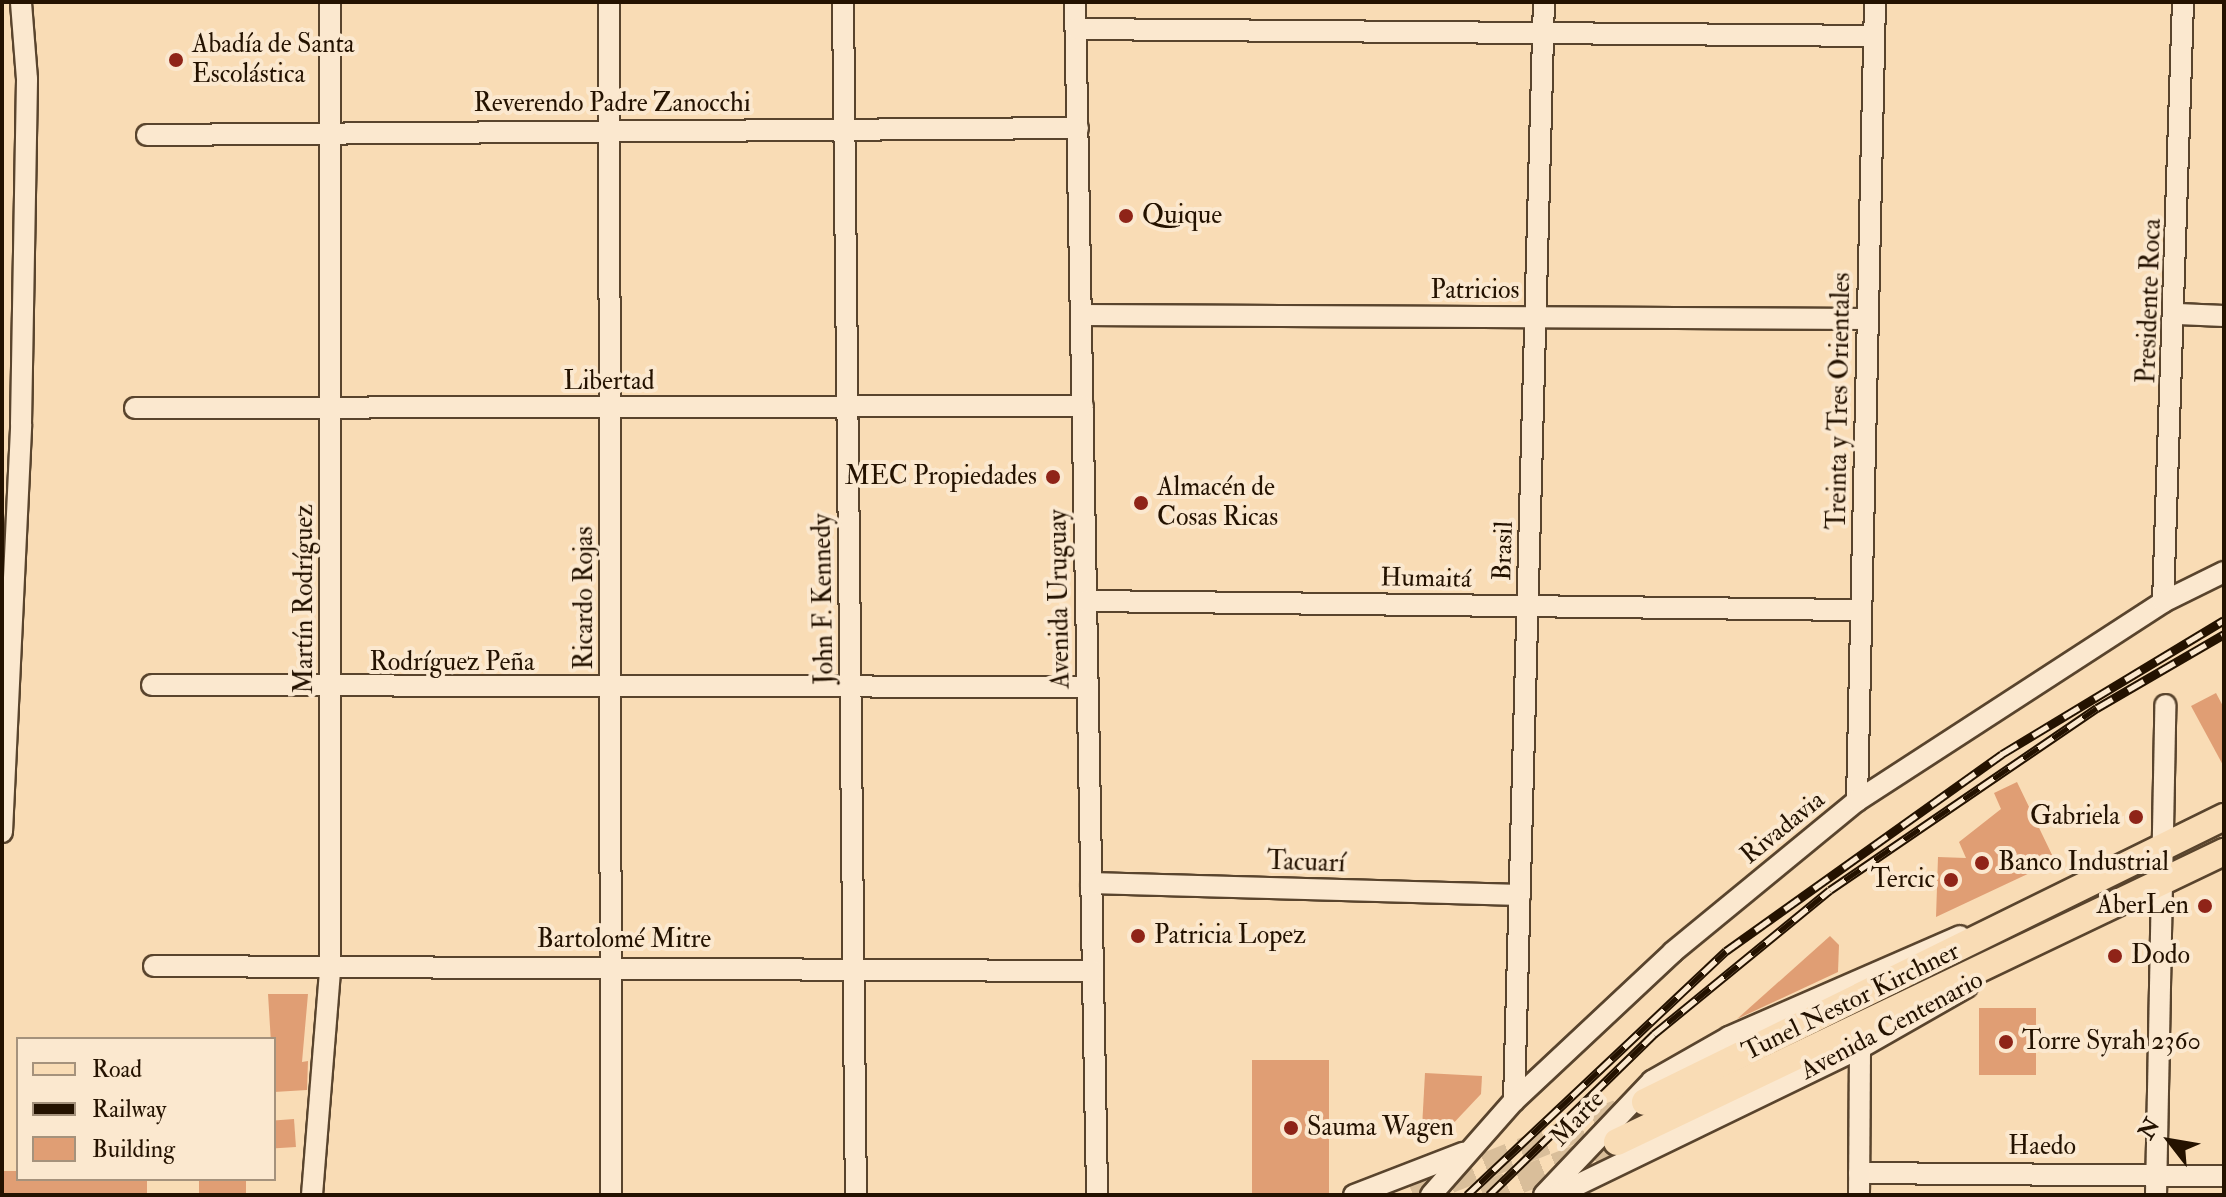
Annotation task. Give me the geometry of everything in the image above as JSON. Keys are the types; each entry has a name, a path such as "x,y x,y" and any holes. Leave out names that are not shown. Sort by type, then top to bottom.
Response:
{"main road":[{"path":"2164,848 2224,817"},
{"name":"Tunel Nestor Kirchner","path":"1648,1091 2058,901 2164,848"},
{"name":"Avenida Centenario","path":"2059,934 2224,852"},
{"name":"Tunel Nestor Kirchner","path":"1611,1146 2059,934"}],"street":[{"path":"2,832 21,408 27,79 21,2"},
{"name":"Martín Rodríguez","path":"312,1195 330,971 330,2"},
{"name":"Ricardo Rojas","path":"609,2 611,1195"},
{"name":"John F. Kennedy","path":"843,2 856,1195"},
{"name":"Avenida Uruguay","path":"1075,2 1097,1195"},
{"name":"Brasil","path":"1514,1101 1544,2"},
{"name":"Treinta y Tres Orientales","path":"1857,801 1875,2"},
{"name":"Presidente Roca","path":"2163,602 2178,314 2183,2"},
{"path":"1076,29 1874,36"},
{"name":"Reverendo Padre Zanocchi","path":"147,135 329,131 1078,128"},
{"path":"2178,314 2224,316"},
{"name":"Patricios","path":"1081,315 1868,319"},
{"name":"Libertad","path":"135,408 330,410 611,407 848,411 1083,406"},
{"name":"Rivadavia","path":"1431,1195 1514,1101 1673,952 1857,801 2163,602 2224,572"},
{"name":"Humaitá","path":"1086,601 1861,610"},
{"name":"Rodríguez Peña","path":"152,685 331,689 852,685 1088,687"},
{"path":"2156,1195 2165,705"},
{"name":"Tacuarí","path":"1091,883 1520,895"},
{"name":"Avenida Centenario","path":"1557,1195 1611,1146 1860,1048 2059,934"},
{"name":"Bartolomé Mitre","path":"154,966 330,971 612,964 1093,971"},
{"path":"1859,1195 1860,1048"},
{"name":"Marte","path":"1544,1195 1611,1146 1648,1091"},
{"path":"1354,1195 1467,1151"},
{"name":"Haedo","path":"1859,1173 2224,1176"}],"building":[{"path":"2216,693 2224,708 2224,767 2191,706"},
{"path":"2017,782 2055,861 1936,917 1938,857 1966,858 1959,842 2001,809 1994,793"},
{"path":"1830,936 1839,945 1838,972 1737,1019"},
{"path":"268,994 308,994 302,1062 308,1061 307,1090 276,1092 276,1037 271,1037"},
{"name":"Torre Syrah 2360","path":"1979,1008 2036,1008 2036,1075 1979,1075"},
{"name":"Sauma Wagen","path":"1252,1060 1329,1060 1329,1195 1252,1195"},
{"path":"1425,1073 1482,1076 1481,1094 1448,1129 1422,1128"},
{"path":"294,1119 296,1147 276,1148 276,1120"},
{"path":"2,1171 16,1171 16,1181 147,1181 147,1195 2,1195"},
{"path":"199,1181 246,1181 246,1195 199,1195"}],"tunnel":[{"path":"1413,1195 1634,1106"},
{"path":"1483,1195 1617,1142"}],"railway":[{"path":"1467,1195 1726,951 2002,754 2224,620"},
{"path":"1489,1195 1654,1034 1830,890 2097,708 2224,634"}],"place":[{"name":"Abadía de Santa Escolástica","path":"176,60"},
{"name":"Quique","path":"1126,216"},
{"name":"MEC Propiedades","path":"1053,477"},
{"name":"Almacén de Cosas Ricas","path":"1141,503"},
{"name":"Gabriela","path":"2136,817"},
{"name":"Banco Industrial","path":"1982,863"},
{"name":"Tercic","path":"1951,880"},
{"name":"AberLen","path":"2205,906"},
{"name":"Patricia Lopez","path":"1138,936"},
{"name":"Dodo","path":"2115,956"},
{"name":"Torre Syrah 2360","path":"2006,1042"},
{"name":"Sauma Wagen","path":"1291,1128"}]}
